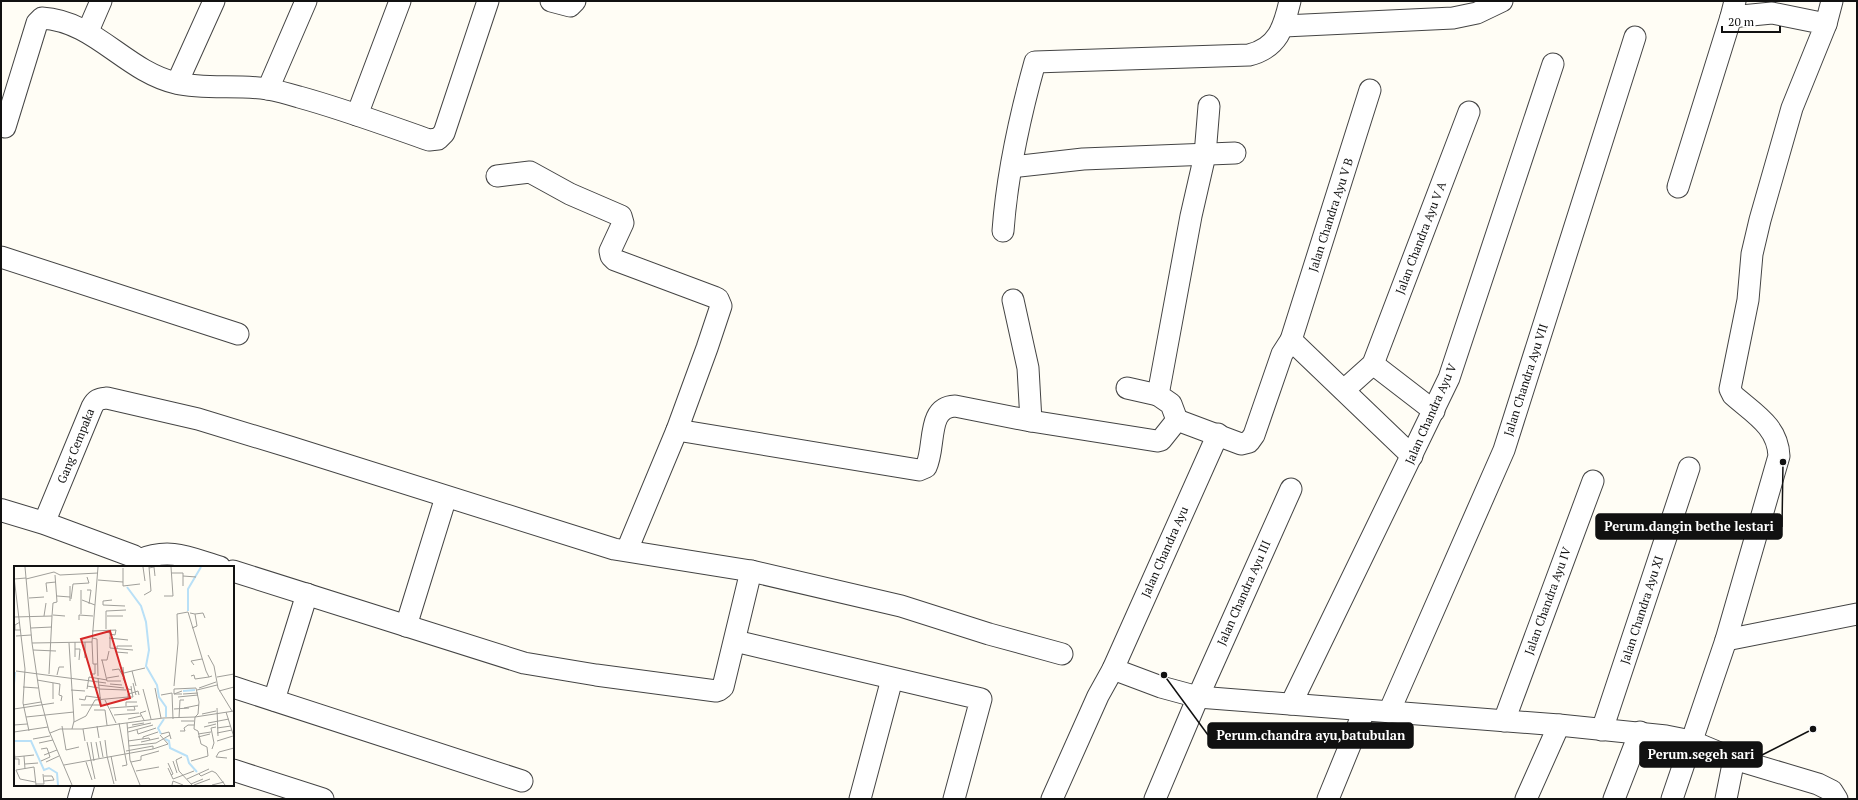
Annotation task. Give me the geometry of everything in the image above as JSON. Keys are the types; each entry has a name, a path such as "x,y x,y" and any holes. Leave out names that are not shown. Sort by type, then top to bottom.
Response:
{"street":[{"path":"88,31 101,1"},
{"path":"177,83 214,1"},
{"path":"268,89 306,1"},
{"path":"357,115 400,1"},
{"path":"5,127 36,23 42,18 50,18 64,21 88,31 127,60 149,73 177,83 225,88 247,87 268,89 322,103 429,140 438,139 444,133 488,1"},
{"path":"551,1 570,6 575,1"},
{"path":"1003,231 1012,167 1035,62 1249,55 1260,52 1270,45 1284,26 1290,1"},
{"path":"1284,26 1453,18 1477,13 1502,1"},
{"path":"1672,799 1726,640 1779,456 1779,447 1769,427 1733,395 1730,389 1748,300 1752,254 1760,220 1792,108 1826,24 1832,1"},
{"path":"1678,187 1733,9 1772,13 1826,24"},
{"name":"Jalan Chandra Ayu VII","path":"1389,712 1504,450 1635,37"},
{"name":"Jalan Chandra Ayu V","path":"1291,704 1449,378 1553,64"},
{"name":"Jalan Chandra Ayu V B","path":"1218,434 1242,444 1249,442 1254,435 1282,354 1291,340 1370,90"},
{"path":"1158,396 1191,216 1205,155 1209,106"},
{"name":"Jalan Chandra Ayu V A","path":"1373,364 1469,112"},
{"path":"1012,167 1083,159 1235,153"},
{"path":"497,176 530,172 570,194 621,216 623,223 610,251 611,256 615,260 718,299 720,310 677,430 627,550"},
{"path":"1,256 238,334"},
{"path":"1013,300 1028,368 1031,422"},
{"path":"1291,340 1412,456"},
{"path":"1344,390 1373,364 1434,411"},
{"path":"1127,388 1158,396 1170,404 1177,420 1218,434"},
{"name":"Gang Cempaka","path":"44,523 95,401 107,398 198,419 446,497"},
{"path":"677,430 919,470 926,467 930,458 935,420 939,411 947,406 955,406 1031,422 1158,441 1161,440 1177,420"},
{"name":"Jalan Chandra Ayu","path":"1052,799 1098,696 1113,669 1218,434"},
{"name":"Jalan Chandra Ayu XI","path":"1602,730 1689,468"},
{"name":"Jalan Chandra Ayu IV","path":"1504,721 1593,481"},
{"name":"Jalan Chandra Ayu III","path":"1155,799 1198,697 1290,490"},
{"path":"406,626 446,497 599,545 751,571 901,606 989,634 1062,654"},
{"path":"1,510 44,523 141,563 158,553 173,553 217,566"},
{"path":"234,571 524,663 596,675 716,691 723,686 751,571"},
{"path":"274,700 307,594"},
{"path":"1726,640 1857,614"},
{"path":"735,641 981,699 954,799"},
{"path":"1113,669 1161,687 1198,697 1640,732 1691,741 1734,759 1818,784 1832,791 1837,799"},
{"path":"860,799 892,679"},
{"path":"234,687 522,781"},
{"path":"1328,799 1364,711"},
{"path":"1526,799 1559,726"},
{"path":"1614,799 1640,732"},
{"path":"1726,799 1734,759"},
{"path":"234,770 323,799"},
{"path":"80,799 83,786"}],"place":[{"name":"Perum.dangin bethe lestari","path":"1783,462"},
{"name":"Perum.chandra ayu,batubulan","path":"1164,675"},
{"name":"Perum.segeh sari","path":"1813,729"}]}
